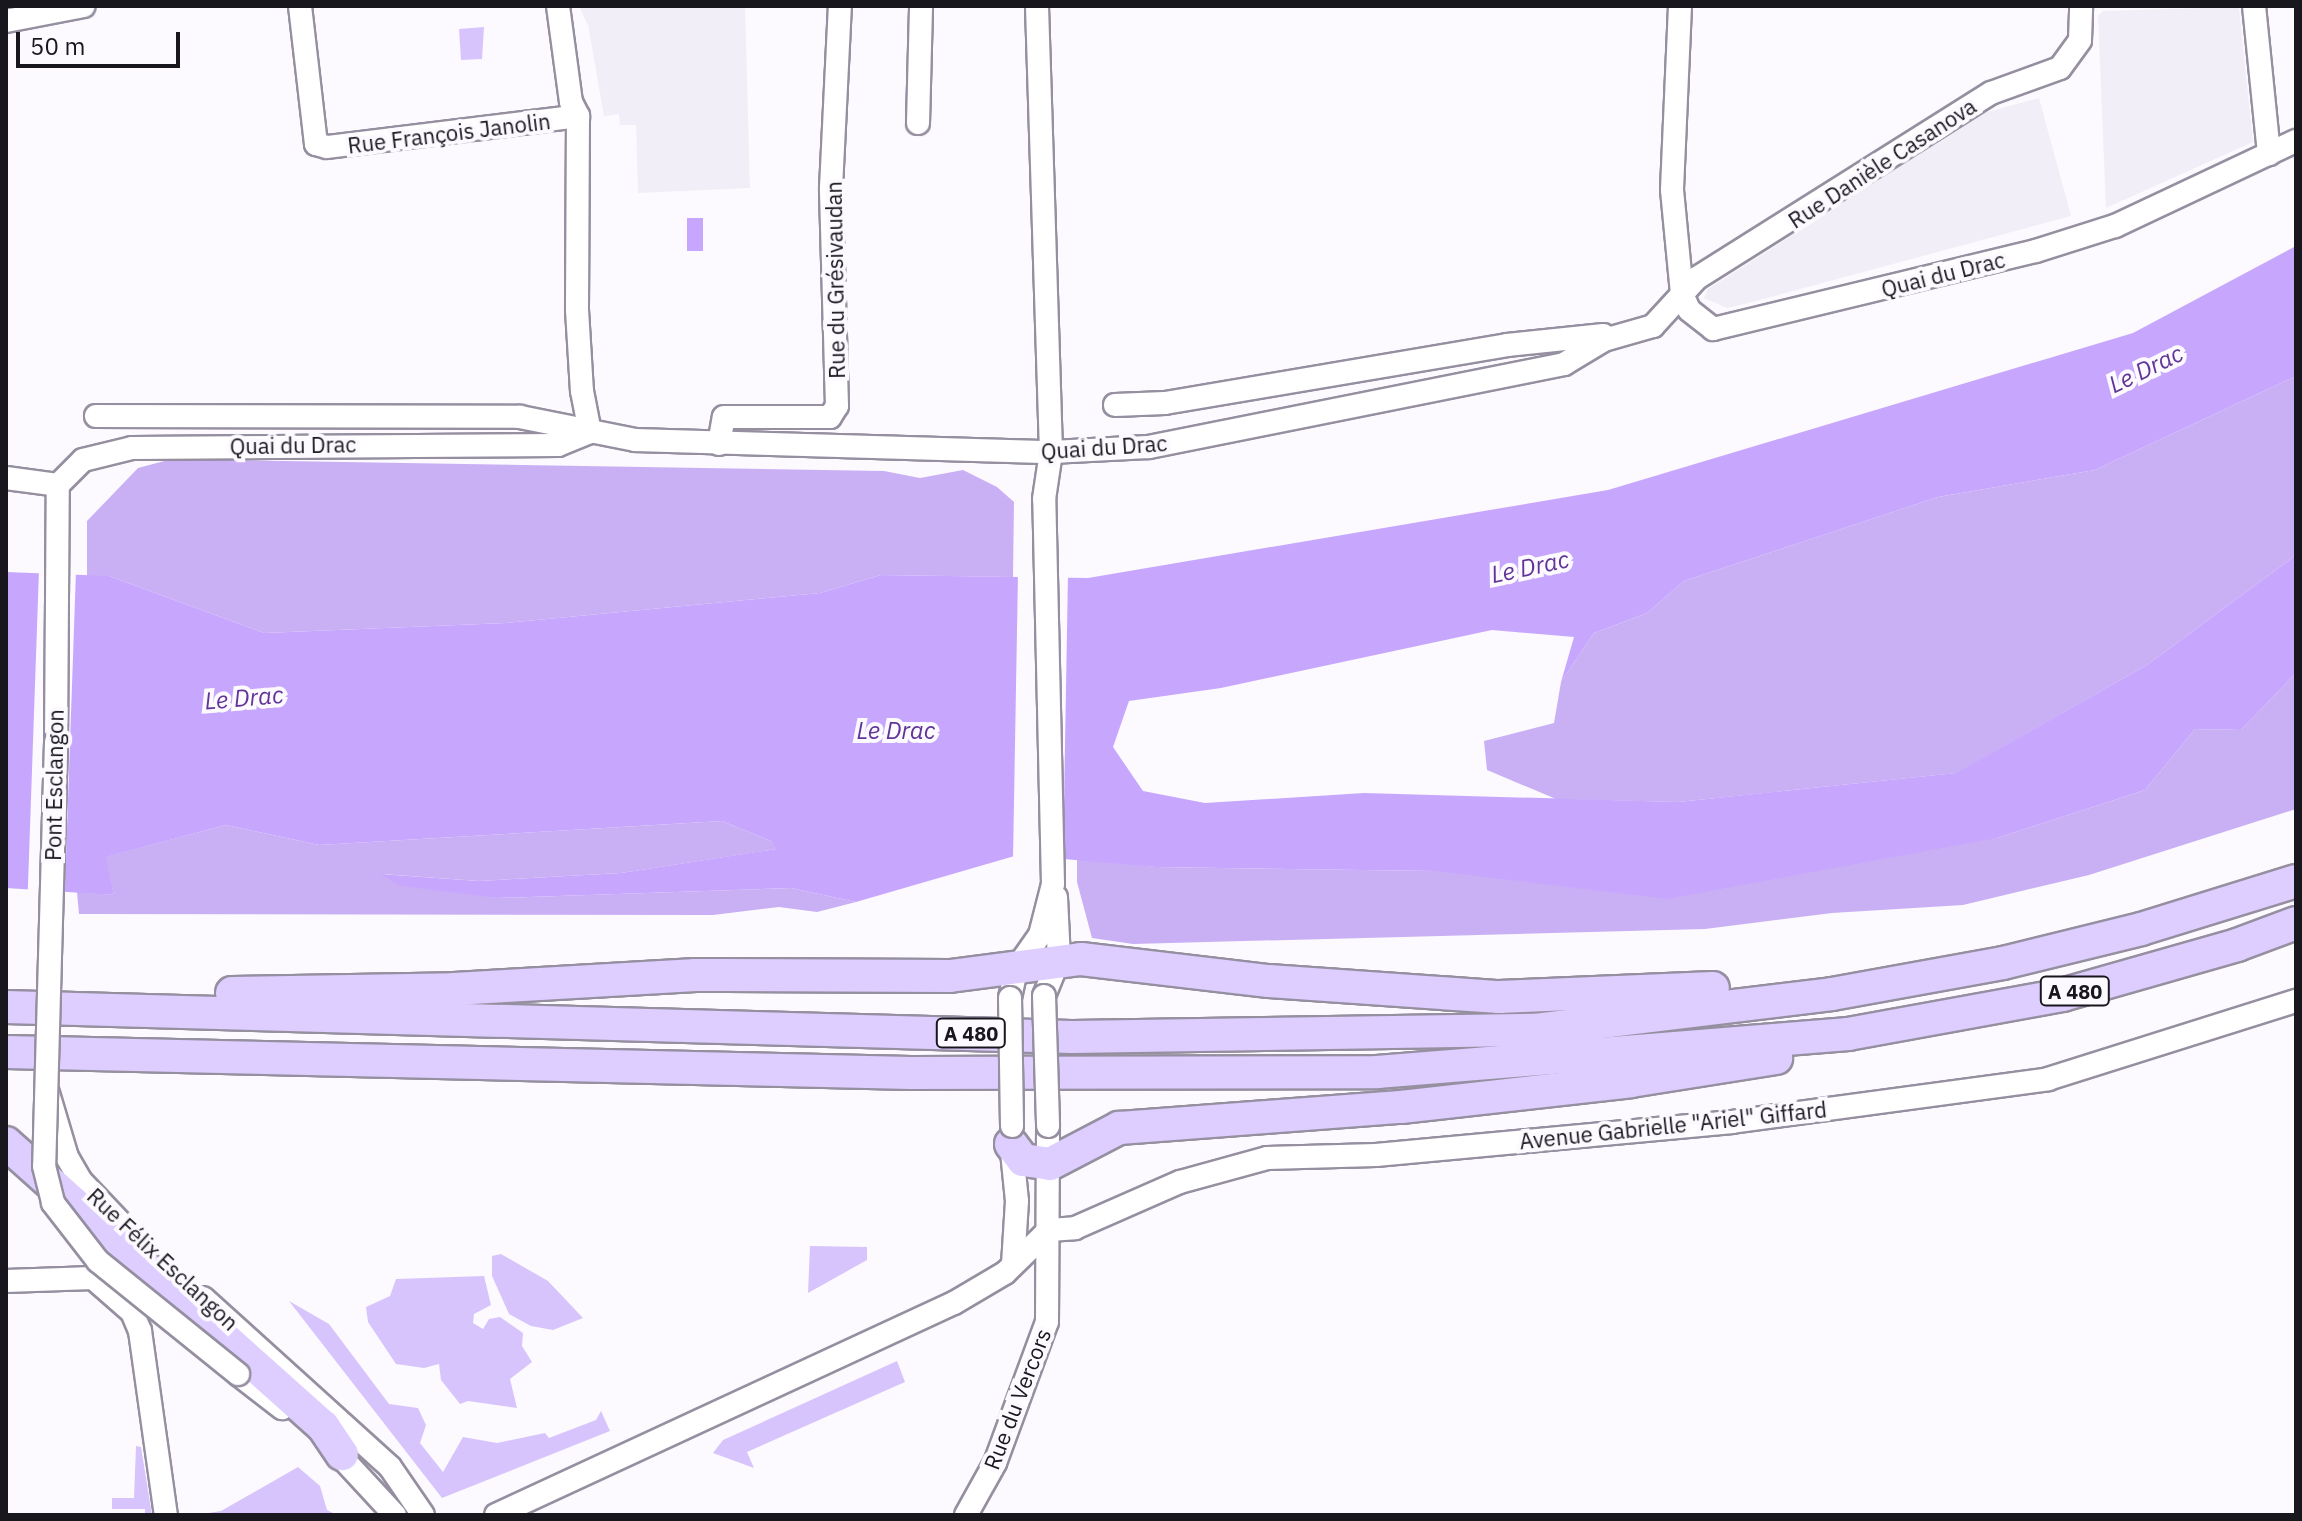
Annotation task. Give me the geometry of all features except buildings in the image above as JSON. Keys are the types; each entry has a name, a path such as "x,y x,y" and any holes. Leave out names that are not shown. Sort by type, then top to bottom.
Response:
{"highway":[{"name":"A 480","path":"6,1007 107,1007 420,1021 1072,1037 1374,1036 1535,1030 1832,994 2053,952 2296,881"},
{"name":"A 480","path":"6,1052 1177,1074 1377,1072 1848,1034 2062,995 2208,954 2296,923"},
{"path":"1013,984 1059,959 1499,997 1734,986 1832,994"},
{"path":"107,1007 201,994 454,989 696,975 950,976 1013,984 1044,996"},
{"path":"1011,1135 1023,1160 1050,1164 1119,1128 1401,1107 1631,1081 1778,1058 1848,1034"},
{"path":"6,1143 323,1426 342,1454"}],"street":[{"path":"6,21 84,6"},
{"name":"Rue François Janolin","path":"300,6 316,144 327,147 578,116"},
{"path":"558,6 571,102 578,116 580,230 595,390 590,432"},
{"name":"Rue du Grésivaudan","path":"719,444 724,417 830,417 837,406 831,188 840,6"},
{"path":"918,123 921,6"},
{"path":"1037,6 1051,452 1044,499 1053,884 1059,912 1059,959 1044,996"},
{"path":"1680,6 1672,190 1682,294"},
{"name":"Rue Danièle Casanova","path":"1682,294 1697,278 1991,93 2048,76 2067,62 2080,40 2081,6"},
{"path":"2254,6 2269,154"},
{"name":"Quai du Drac","path":"96,416 520,417 635,440 1051,452 1149,447 1564,364 1604,340 1653,326 1682,294 1689,310 1713,329 2115,226 2296,141"},
{"name":"Quai du Drac","path":"1115,405 1180,401 1507,345 1602,333 1604,340"},
{"name":"Quai du Drac","path":"58,485 83,460 132,448 558,445 590,432"},
{"path":"6,478 58,485"},
{"name":"Pont Esclangon","path":"46,1086 58,485"},
{"path":"1009,1268 1017,1201 1011,1135 1013,984 1040,935 1053,884"},
{"name":"Rue du Vercors","path":"966,1515 995,1463 1043,1338 1050,1300 1050,1164 1044,996"},
{"name":"Avenue Gabrielle \"Ariel\" Giffard","path":"1049,1230 1075,1228 1180,1182 1267,1158 1376,1155 1717,1123 2048,1079 2296,1001"},
{"name":"Rue Félix Esclangon","path":"46,1086 67,1157 96,1200 390,1467 423,1515"},
{"name":"Rue Félix Esclangon","path":"46,1086 44,1166 53,1203 71,1231 98,1261 342,1454 395,1515"},
{"path":"496,1515 954,1303 1009,1268 1049,1230 1017,1201"},
{"path":"6,1281 80,1275 93,1278 132,1312 140,1331 166,1515"}],"shaded area":[{"path":"579,6 745,6 750,188 638,193 636,125 620,125 619,114 604,116 588,25"},
{"path":"2239,7 2253,142 2106,208 2098,16 2103,11"},
{"path":"484,27 482,59 461,60 459,29"},
{"path":"2039,98 2071,216 1741,305 1727,308 1704,298 1708,289 1984,113"},
{"path":"2296,376 2296,555 2147,665 1957,773 1678,802 1556,799 1487,770 1484,741 1554,723 1561,682 1594,633 1647,613 1684,581 1938,497 2095,470"},
{"path":"172,459 884,471 920,478 963,470 997,487 1014,502 1013,577 881,575 820,593 506,623 264,633 109,576 87,576 87,521 138,468"},
{"path":"2296,673 2296,809 2089,875 1963,905 1832,913 1705,929 1133,944 1092,938 1077,882 1077,857 1155,867 1435,871 1997,838 2145,790 2195,729 2241,730"},
{"path":"722,821 771,841 777,849 621,873 479,881 382,874 497,898 791,888 856,902 817,912 779,907 713,915 79,914 77,892 114,895 105,857 226,825 319,845"},
{"path":"810,1246 867,1247 867,1260 808,1293"},
{"path":"501,1254 548,1281 583,1318 553,1330 531,1326 509,1314 492,1276 492,1256"},
{"path":"484,1276 491,1305 474,1314 473,1323 483,1329 489,1319 500,1317 523,1333 522,1346 532,1362 510,1379 517,1408 468,1401 460,1404 441,1380 439,1364 424,1368 396,1364 368,1322 366,1307 390,1296 396,1279"},
{"path":"289,1301 329,1324 389,1404 418,1408 426,1425 420,1443 443,1472 463,1437 497,1443 545,1433 549,1438 596,1420 601,1411 610,1431 442,1498"},
{"path":"897,1361 905,1382 747,1452 754,1468 713,1453 723,1440"},
{"path":"136,1446 141,1447 152,1515 145,1515 145,1509 112,1509 112,1498 134,1498"},
{"path":"298,1467 320,1486 327,1510 337,1515 196,1515 221,1511"}],"water":[{"path":"687,218 703,218 703,251 687,251"},
{"name":"Le Drac","path":"2296,246 2296,376 2095,470 1938,497 1684,581 1647,613 1594,633 1561,682 1574,637 1492,630 1221,688 1129,701 1113,747 1143,791 1205,803 1364,793 1678,802 1956,773 2147,665 2296,555 2296,673 2241,730 2195,729 2145,790 1997,838 1667,899 1435,871 1155,867 1018,855 856,902 791,888 497,898 400,886 380,874 479,881 621,873 776,849 771,841 722,821 319,845 226,825 106,857 114,895 6,888 6,572 109,576 264,633 506,623 820,593 881,575 1088,578 1608,490 2133,333"}],"pier":[{"path":"39,570 76,571 65,893 28,892"},
{"path":"1018,573 1068,574 1063,860 1013,859"}]}
